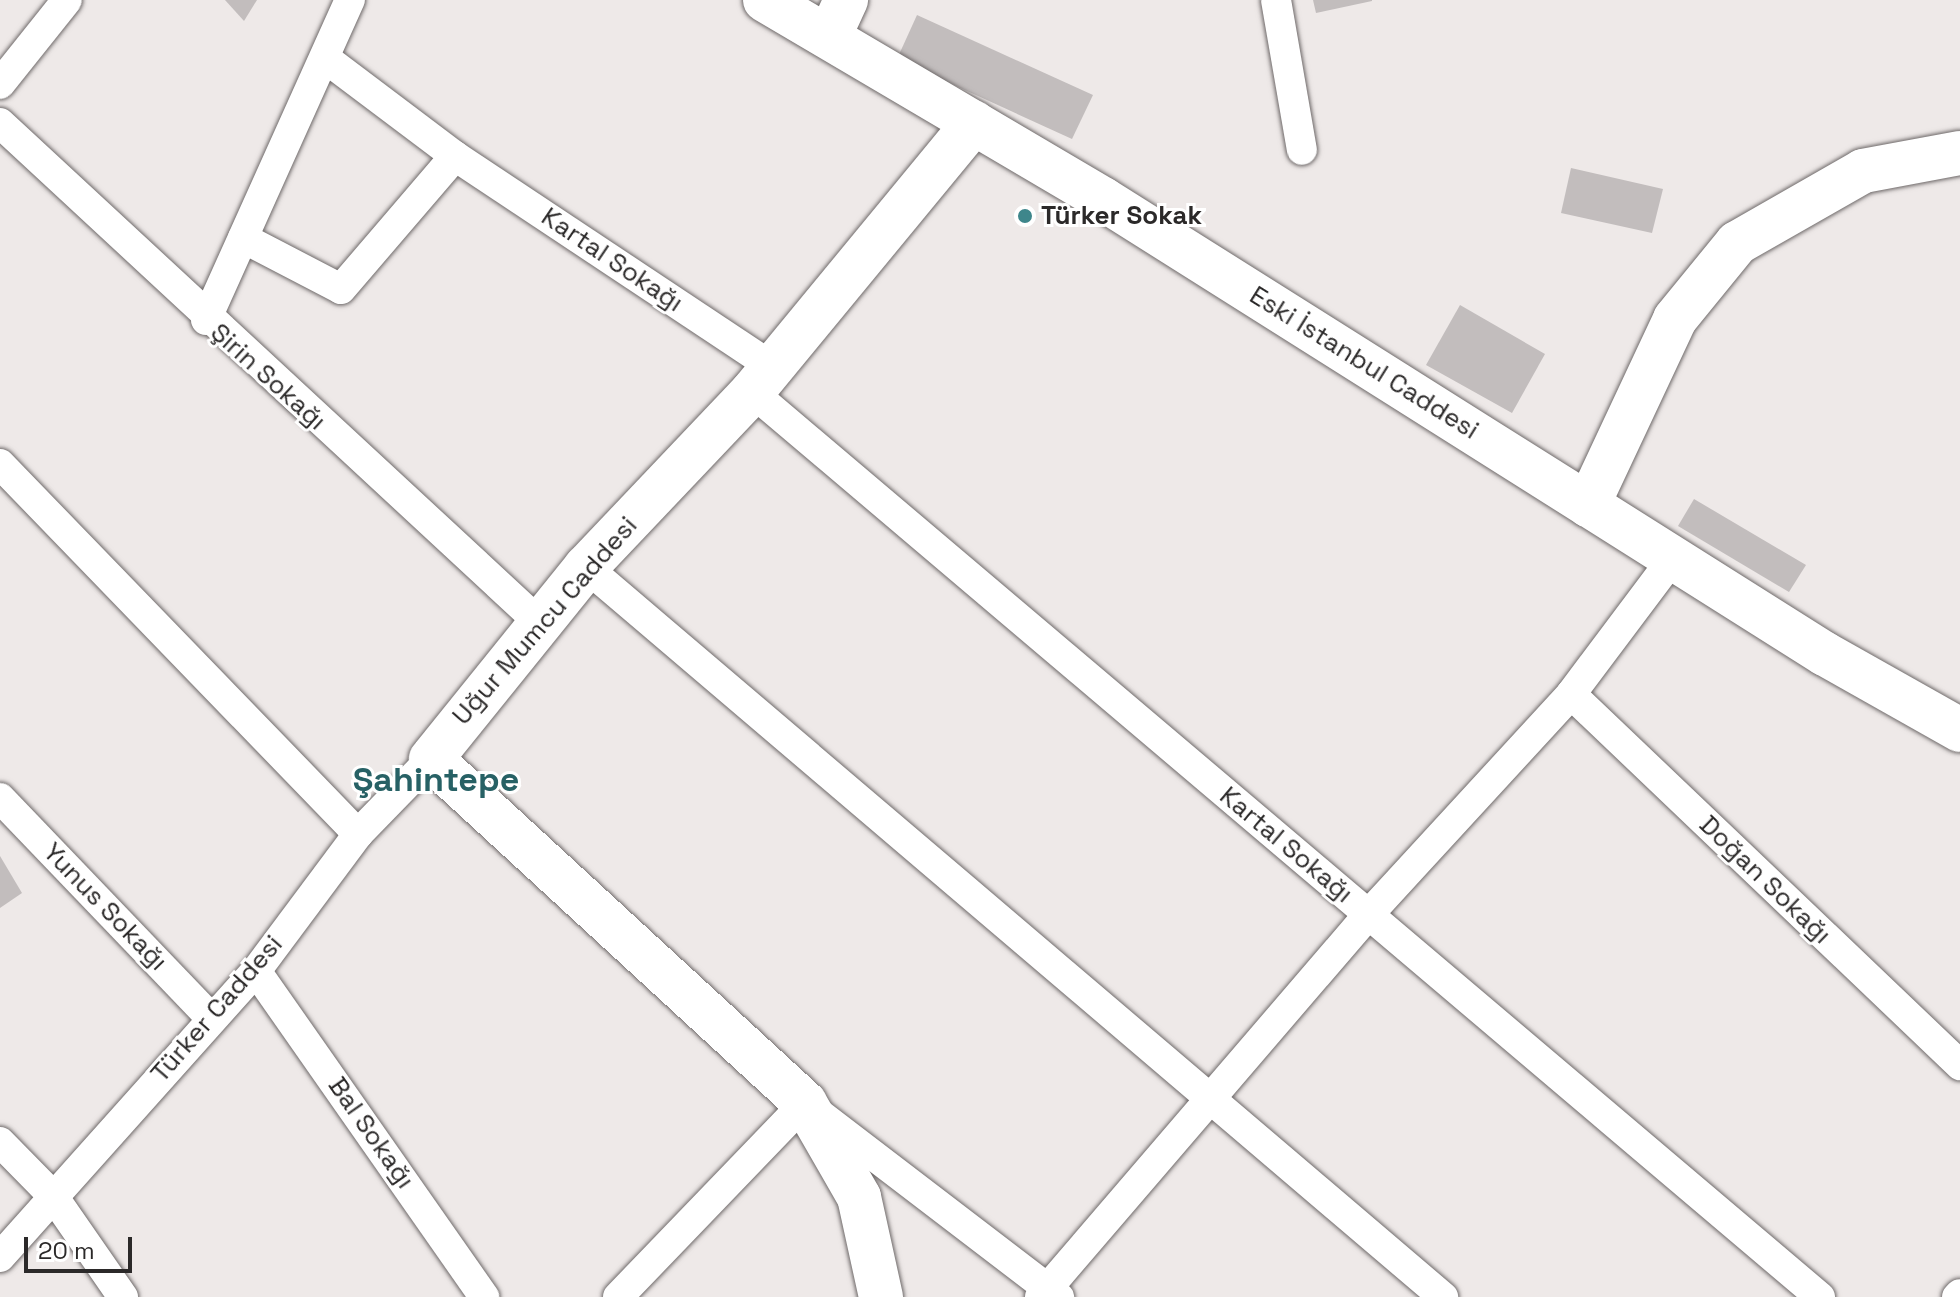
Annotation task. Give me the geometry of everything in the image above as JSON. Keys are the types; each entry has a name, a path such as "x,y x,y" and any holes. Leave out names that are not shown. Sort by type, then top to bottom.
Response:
{"street":[{"path":"0,84 67,0"},
{"path":"206,320 350,0"},
{"name":"Eski İstanbul Caddesi","path":"765,0 838,19 974,123 1588,505 1960,730"},
{"path":"1276,0 1302,150"},
{"name":"Kartal Sokağı","path":"325,58 760,379 1368,915 1820,1297"},
{"name":"Şirin Sokağı","path":"0,123 206,320 542,625"},
{"name":"Uğur Mumcu Caddesi","path":"431,759 586,567 760,379 974,123"},
{"path":"1588,505 1675,319 1737,243 1863,171 1960,153"},
{"path":"243,238 341,289 455,156"},
{"path":"0,464 358,834"},
{"path":"431,759 805,1103 1049,1294 1368,915 1571,694 1674,557"},
{"path":"586,567 1208,1102 1443,1297"},
{"name":"Doğan Sokağı","path":"1571,694 1960,1065"},
{"name":"Türker Caddesi","path":"0,1257 209,1016 256,971 358,834 431,759"},
{"name":"Yunus Sokağı","path":"0,798 209,1016"},
{"name":"Bal Sokağı","path":"256,971 484,1297"},
{"path":"618,1297 805,1103"},
{"path":"805,1103 859,1197 881,1297"},
{"path":"0,1142 53,1196 123,1297"}],"building":[{"path":"225,0 257,0 244,21"},
{"path":"1313,0 1372,0 1372,1 1316,13"},
{"path":"917,15 1093,95 1072,139 897,59"},
{"path":"1571,168 1663,189 1652,233 1561,213"},
{"path":"1460,305 1545,354 1512,413 1426,365"},
{"path":"1694,499 1806,565 1789,592 1678,526"},
{"path":"0,856 22,893 0,908"}],"place":[{"name":"Türker Sokak","path":"1025,216"}],"district":[{"name":"Şahintepe","path":"436,780"}]}
